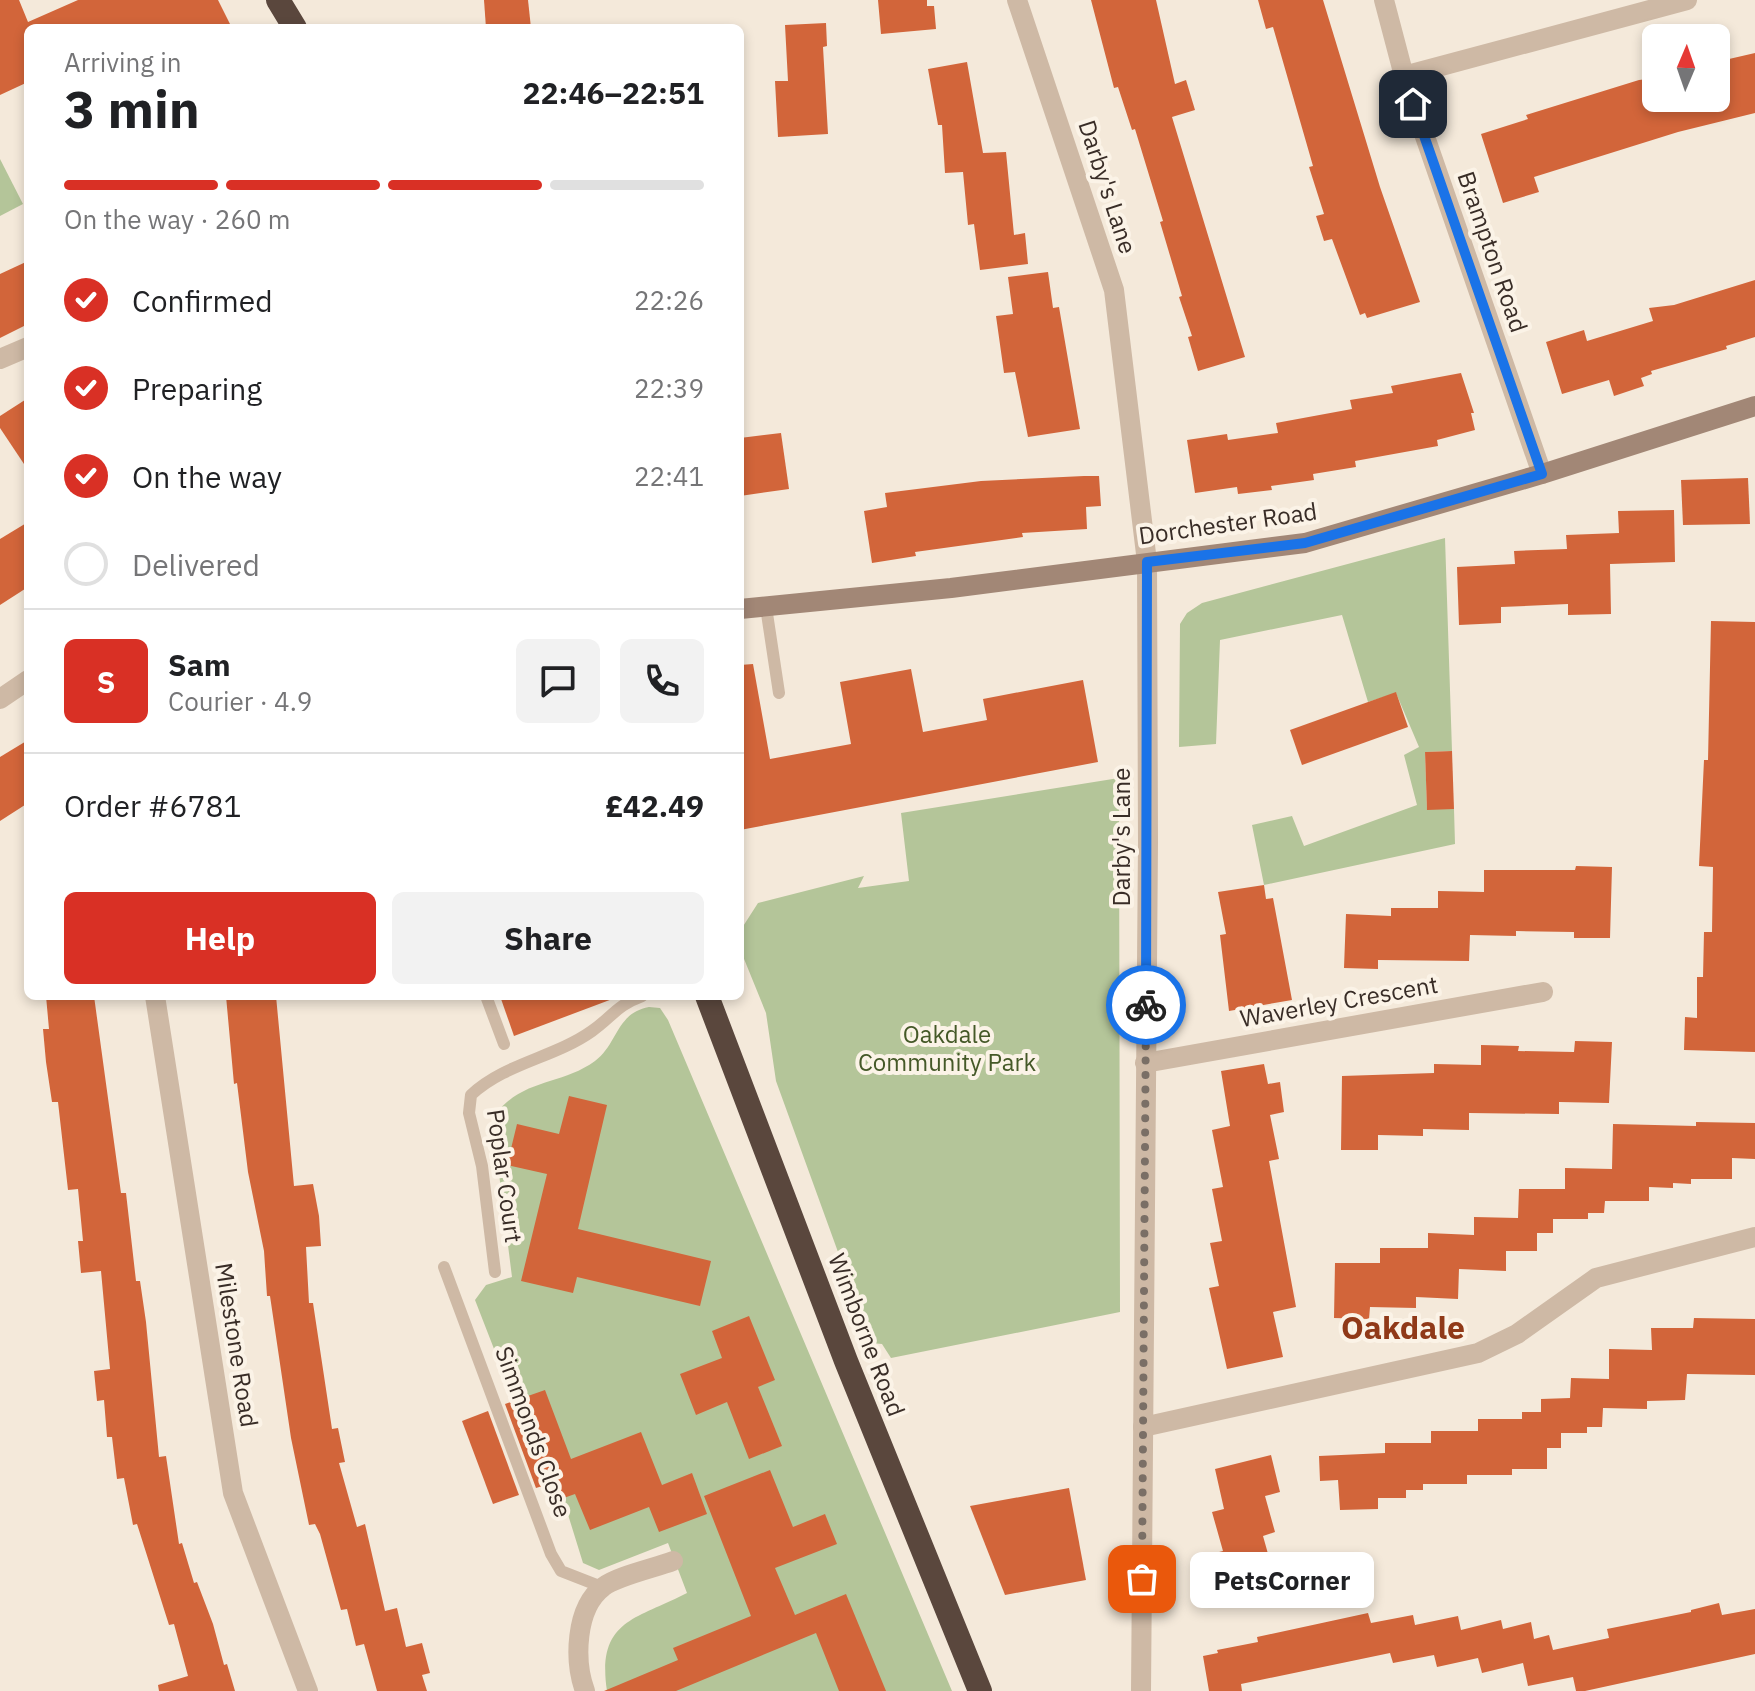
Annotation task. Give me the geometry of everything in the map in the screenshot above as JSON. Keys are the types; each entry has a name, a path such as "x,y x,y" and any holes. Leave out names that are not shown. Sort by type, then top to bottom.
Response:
{"highway":[{"path":"278,0 293,24"},
{"name":"Wimborne Road","path":"709,1000 846,1361 980,1691"}],"street":[{"name":"Darby's Lane","path":"1017,0 1114,290 1147,562 1141,1691"},
{"name":"Brampton Road","path":"1384,0 1404,76 1542,474"},
{"path":"1404,76 1687,0"},
{"path":"0,359 24,349"},
{"name":"Dorchester Road","path":"744,609 951,588 1305,543 1542,474 1755,406"},
{"path":"0,699 24,683"},
{"name":"Waverley Crescent","path":"1145,1063 1543,992"},
{"name":"Milestone Road","path":"156,1000 233,1493 308,1691"},
{"path":"1143,1427 1478,1353 1517,1334 1596,1278 1755,1237"},
{"path":"585,1691 578,1672 580,1622 602,1587 673,1561"}],"lane":[{"path":"766,607 779,693"},
{"path":"488,1000 504,1044"},
{"name":"Poplar Court","path":"495,1272 482,1166 469,1113 471,1095 489,1078 592,1031 622,1003 631,1000"},
{"name":"Simmonds Close","path":"444,1267 551,1554 561,1571 602,1587"}],"green space":[{"path":"0,159 23,204 0,216"},
{"path":"1445,538 1452,751 1425,752 1427,809 1454,809 1455,844 1264,885 1252,825 1292,816 1304,846 1417,805 1404,755 1419,747 1396,693 1368,702 1342,615 1220,640 1216,744 1179,747 1180,624 1187,613 1202,603"},
{"name":"Oakdale Community Park","path":"1119,778 1120,1312 891,1358 882,1344 871,1343 776,1081 766,1013 744,959 744,925 758,903 864,876 858,888 909,881 901,813"},
{"path":"660,1008 668,1020 952,1691 607,1691 605,1667 608,1649 615,1635 637,1616 687,1593 668,1543 599,1570 583,1563 535,1408 519,1413 475,1300 486,1285 512,1277 497,1158 497,1112 520,1093 583,1069 595,1061 603,1054 623,1022 638,1010"}],"building":[{"path":"0,0 19,0 28,22 78,0 218,0 230,24 24,24 24,84 0,95"},
{"path":"484,0 528,0 531,24 486,24"},
{"path":"878,0 927,0 927,6 934,6 936,29 881,34"},
{"path":"1091,0 1156,0 1175,84 1186,80 1195,110 1172,117 1245,357 1198,371 1188,337 1192,336 1179,297 1182,296 1160,222 1163,221 1135,129 1132,130 1118,87 1114,88"},
{"path":"1258,0 1323,0 1380,187 1420,302 1367,318 1365,313 1360,315 1332,239 1324,241 1316,216 1324,214 1309,167 1313,166 1273,27 1266,29"},
{"path":"826,23 827,46 823,47 828,134 778,137 775,81 788,81 785,25"},
{"path":"1755,53 1755,113 1678,132 1534,177 1539,192 1503,203 1481,134 1528,119 1526,115 1642,80 1642,112 1730,112 1730,59"},
{"path":"967,62 983,153 1006,152 1014,235 1025,233 1028,264 980,270 974,224 968,225 963,172 945,173 942,125 938,125 928,69"},
{"path":"24,263 24,326 0,338 0,274"},
{"path":"1048,272 1053,308 1059,307 1080,429 1028,437 1015,372 1004,373 996,316 1013,314 1008,277"},
{"path":"1755,280 1755,337 1726,346 1727,349 1651,371 1652,374 1641,378 1644,386 1614,396 1609,380 1562,394 1546,342 1584,330 1587,341 1653,321 1649,308 1674,305"},
{"path":"1461,373 1474,413 1471,413 1475,430 1437,440 1438,446 1355,461 1356,467 1313,474 1314,480 1271,486 1272,490 1238,494 1237,487 1195,493 1187,440 1227,434 1228,440 1278,433 1276,423 1352,409 1350,400 1393,393 1391,386"},
{"path":"24,401 24,464 0,428 0,416"},
{"path":"781,433 789,489 744,495 744,438"},
{"path":"1099,476 1101,506 1086,507 1087,529 1022,533 1023,537 915,552 916,556 872,563 864,511 887,507 885,493 981,481"},
{"path":"1748,478 1750,524 1683,525 1681,480"},
{"path":"1674,510 1675,562 1610,564 1611,614 1568,615 1568,604 1501,607 1501,623 1459,625 1457,567 1515,564 1514,551 1567,549 1566,535 1619,533 1618,511"},
{"path":"24,524 24,590 0,605 0,539"},
{"path":"1711,621 1755,622 1755,1052 1684,1050 1685,1017 1697,1018 1697,977 1703,977 1704,932 1712,932 1713,867 1699,866 1704,760 1708,760"},
{"path":"753,664 770,759 851,744 840,682 911,669 923,732 987,720 983,699 1083,680 1098,762 744,829 744,665"},
{"path":"1396,692 1408,727 1302,765 1290,730"},
{"path":"24,742 24,806 0,821 0,757"},
{"path":"1452,751 1454,809 1427,810 1425,752"},
{"path":"1576,866 1612,867 1610,938 1574,938 1574,932 1516,931 1516,936 1470,935 1469,961 1378,960 1378,969 1344,968 1346,914 1391,916 1391,908 1438,908 1438,891 1484,892 1484,870 1575,870"},
{"path":"1264,885 1266,899 1273,898 1292,1000 1229,1011 1220,935 1226,934 1218,892"},
{"path":"46,1000 95,1000 121,1193 126,1193 136,1281 140,1281 146,1322 159,1457 166,1456 179,1544 182,1543 194,1583 197,1582 213,1624 235,1691 159,1691 158,1685 188,1676 174,1624 169,1625 137,1524 133,1525 124,1478 117,1479 112,1437 107,1437 104,1400 97,1401 94,1371 110,1369 101,1271 81,1273 78,1241 83,1241 78,1189 68,1190 58,1102 52,1102 43,1029 49,1029"},
{"path":"226,1000 276,1000 294,1186 313,1184 319,1216 321,1246 306,1247 309,1303 313,1303 332,1429 338,1428 345,1462 339,1463 357,1527 365,1524 385,1611 397,1608 406,1647 422,1643 430,1673 422,1675 427,1691 377,1691 364,1644 356,1646 347,1609 341,1610 320,1534 315,1524 309,1525 291,1438 270,1296 267,1296 264,1251 248,1172 237,1083 234,1084"},
{"path":"501,1000 610,1000 514,1036"},
{"path":"1575,1041 1612,1042 1609,1103 1559,1102 1559,1114 1469,1113 1469,1130 1423,1129 1423,1136 1378,1135 1378,1150 1341,1150 1342,1076 1434,1073 1434,1064 1481,1065 1481,1045 1519,1046 1518,1051 1574,1052"},
{"path":"1264,1064 1268,1084 1280,1082 1284,1112 1270,1115 1279,1159 1269,1161 1296,1307 1273,1312 1283,1357 1227,1369 1209,1288 1219,1286 1210,1243 1222,1241 1212,1189 1223,1187 1212,1130 1230,1126 1221,1071"},
{"path":"569,1096 607,1105 578,1229 711,1261 700,1306 577,1277 573,1293 521,1281 547,1174 507,1165 517,1124 559,1134"},
{"path":"1696,1122 1755,1123 1755,1159 1732,1158 1732,1179 1691,1179 1691,1184 1673,1183 1673,1188 1649,1187 1649,1201 1605,1201 1604,1213 1588,1213 1588,1219 1553,1219 1553,1233 1537,1233 1537,1251 1506,1251 1506,1271 1459,1269 1458,1299 1416,1297 1416,1308 1370,1307 1369,1319 1334,1318 1335,1263 1380,1263 1380,1248 1428,1248 1428,1233 1474,1235 1474,1217 1518,1218 1519,1189 1565,1189 1565,1168 1612,1169 1613,1124 1696,1126"},
{"path":"749,1316 775,1380 758,1387 782,1446 749,1459 727,1402 696,1415 680,1374 722,1358 712,1331"},
{"path":"1694,1318 1755,1319 1755,1375 1687,1374 1685,1400 1647,1401 1647,1409 1603,1408 1602,1427 1587,1427 1587,1433 1561,1433 1561,1448 1547,1448 1547,1469 1512,1469 1512,1475 1467,1475 1467,1484 1423,1484 1423,1490 1406,1490 1406,1498 1378,1498 1378,1509 1340,1510 1338,1480 1320,1481 1319,1456 1385,1453 1385,1443 1431,1443 1431,1431 1478,1431 1478,1419 1522,1419 1522,1412 1541,1412 1541,1399 1570,1398 1571,1378 1609,1379 1609,1349 1652,1350 1651,1328 1693,1328"},
{"path":"545,1390 571,1459 641,1432 662,1485 692,1473 707,1514 659,1532 649,1507 590,1530 575,1494 558,1500 552,1483 536,1488 505,1404"},
{"path":"488,1411 519,1495 493,1504 462,1421"},
{"path":"1271,1455 1280,1492 1265,1496 1275,1532 1263,1536 1274,1575 1222,1590 1211,1554 1223,1551 1212,1512 1224,1509 1215,1469"},
{"path":"770,1470 793,1527 825,1514 837,1544 775,1568 795,1615 846,1594 886,1691 839,1691 816,1633 676,1691 604,1691 678,1660 673,1648 751,1616 704,1496"},
{"path":"1069,1488 1086,1580 1005,1595 970,1506"},
{"path":"1719,1603 1722,1615 1755,1609 1755,1654 1585,1691 1576,1691 1573,1677 1528,1686 1523,1663 1482,1673 1478,1658 1437,1667 1434,1655 1393,1663 1390,1653 1241,1684 1242,1691 1209,1691 1203,1656 1258,1642 1257,1637 1368,1613 1371,1623 1413,1615 1415,1625 1458,1616 1461,1630 1501,1620 1503,1629 1531,1622 1534,1639 1549,1635 1553,1650 1609,1638 1607,1629 1691,1612"}],"way so far":[{"path":"1142,1579 1146,1005"}],"place":[{"name":"PetsCorner","path":"1142,1579"}],"district":[{"name":"Oakdale","path":"1403,1328"}],"route":[{"path":"1146,1005 1147,562 1305,543 1542,474 1413,104"}]}
